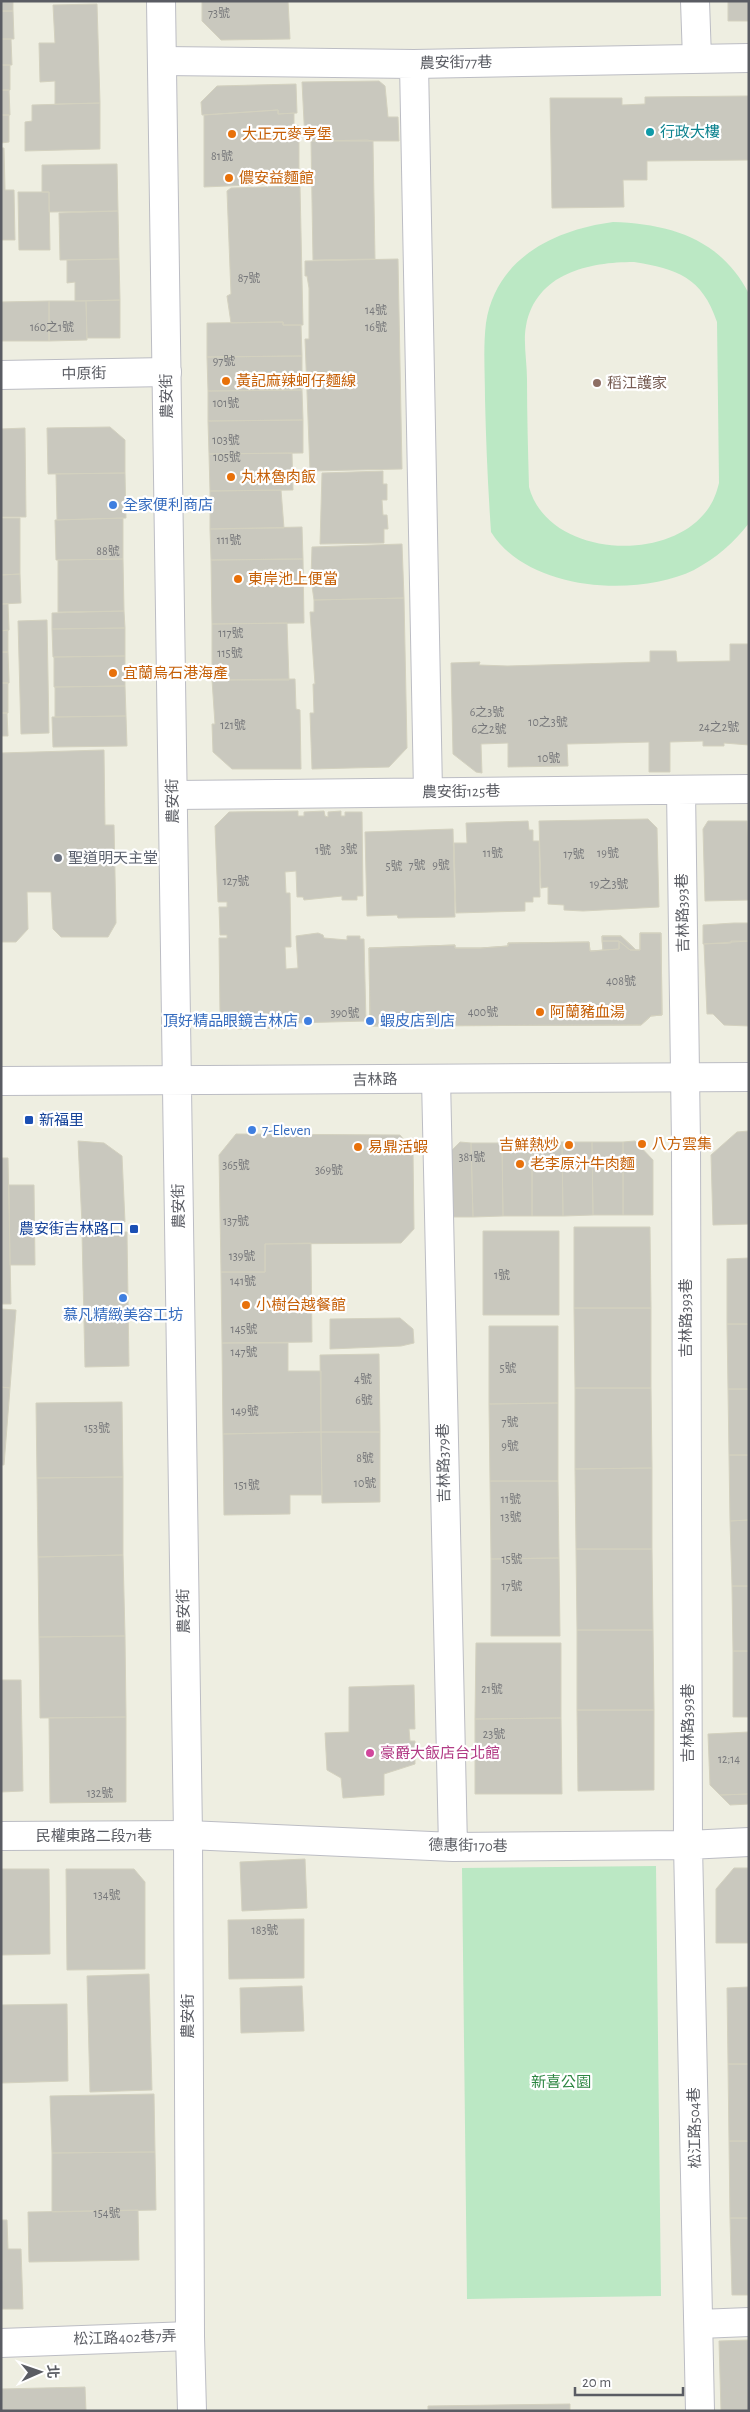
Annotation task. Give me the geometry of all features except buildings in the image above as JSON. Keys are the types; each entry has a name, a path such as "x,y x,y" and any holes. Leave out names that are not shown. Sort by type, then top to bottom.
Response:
{"street":[{"name":"農安街","path":"161,1 188,1835 192,2411"},
{"path":"695,1 697,59"},
{"name":"農安街77巷","path":"162,61 414,64 749,58"},
{"path":"414,64 428,792"},
{"name":"中原街","path":"1,375 167,372"},
{"name":"農安街125巷","path":"173,795 749,789"},
{"name":"吉林路393巷","path":"681,790 685,1078 688,1846"},
{"name":"吉林路","path":"1,1082 749,1077"},
{"name":"吉林路379巷","path":"436,1079 453,1847"},
{"name":"德惠街170巷","path":"188,1835 453,1847 688,1846 749,1842"},
{"name":"民權東路二段71巷","path":"1,1836 188,1835"},
{"name":"松江路504巷","path":"688,1846 700,2411"},
{"path":"699,2324 749,2322"},
{"name":"松江路402巷7弄","path":"1,2342 190,2336"}],"green space":[{"path":"613,222 634,223 655,226 692,238 724,260 737,275 749,294 749,523 717,555 694,570 670,579 643,584 614,586 585,584 556,577 530,567 508,552 491,532 484,351 486,323 492,300 502,281 515,265 531,251 550,240 591,226","holes":["634,262 675,272 695,285 704,295 717,322 719,483 717,492 707,511 685,530 661,540 635,545 608,545 581,539 558,527 540,510 529,487 525,332 532,308 541,294 553,282 567,274 583,268 617,263"]},
{"name":"新喜公園","path":"656,1866 661,2296 467,2299 462,1868"}],"place":[{"name":"行政大樓","path":"650,132"},
{"name":"大正元麥亨堡","path":"232,134"},
{"name":"儂安益麵館","path":"229,178"},
{"name":"黃記麻辣蚵仔麵線","path":"226,381"},
{"name":"稻江護家","path":"597,383"},
{"name":"丸林魯肉飯","path":"231,477"},
{"name":"全家便利商店","path":"113,505"},
{"name":"東岸池上便當","path":"238,579"},
{"name":"宜蘭烏石港海產","path":"113,673"},
{"name":"聖道明天主堂","path":"58,858"},
{"name":"阿蘭豬血湯","path":"540,1012"},
{"name":"頂好精品眼鏡吉林店","path":"308,1021"},
{"name":"蝦皮店到店","path":"370,1021"},
{"name":"新福里","path":"29,1120"},
{"name":"7-Eleven","path":"252,1130"},
{"name":"八方雲集","path":"642,1144"},
{"name":"吉鮮熱炒","path":"569,1145"},
{"name":"易鼎活蝦","path":"358,1147"},
{"name":"老李原汁牛肉麵","path":"520,1164"},
{"name":"農安街吉林路口","path":"134,1229"},
{"name":"慕凡精緻美容工坊","path":"123,1298"},
{"name":"小樹台越餐館","path":"246,1305"},
{"name":"豪爵大飯店台北館","path":"370,1753"}]}
